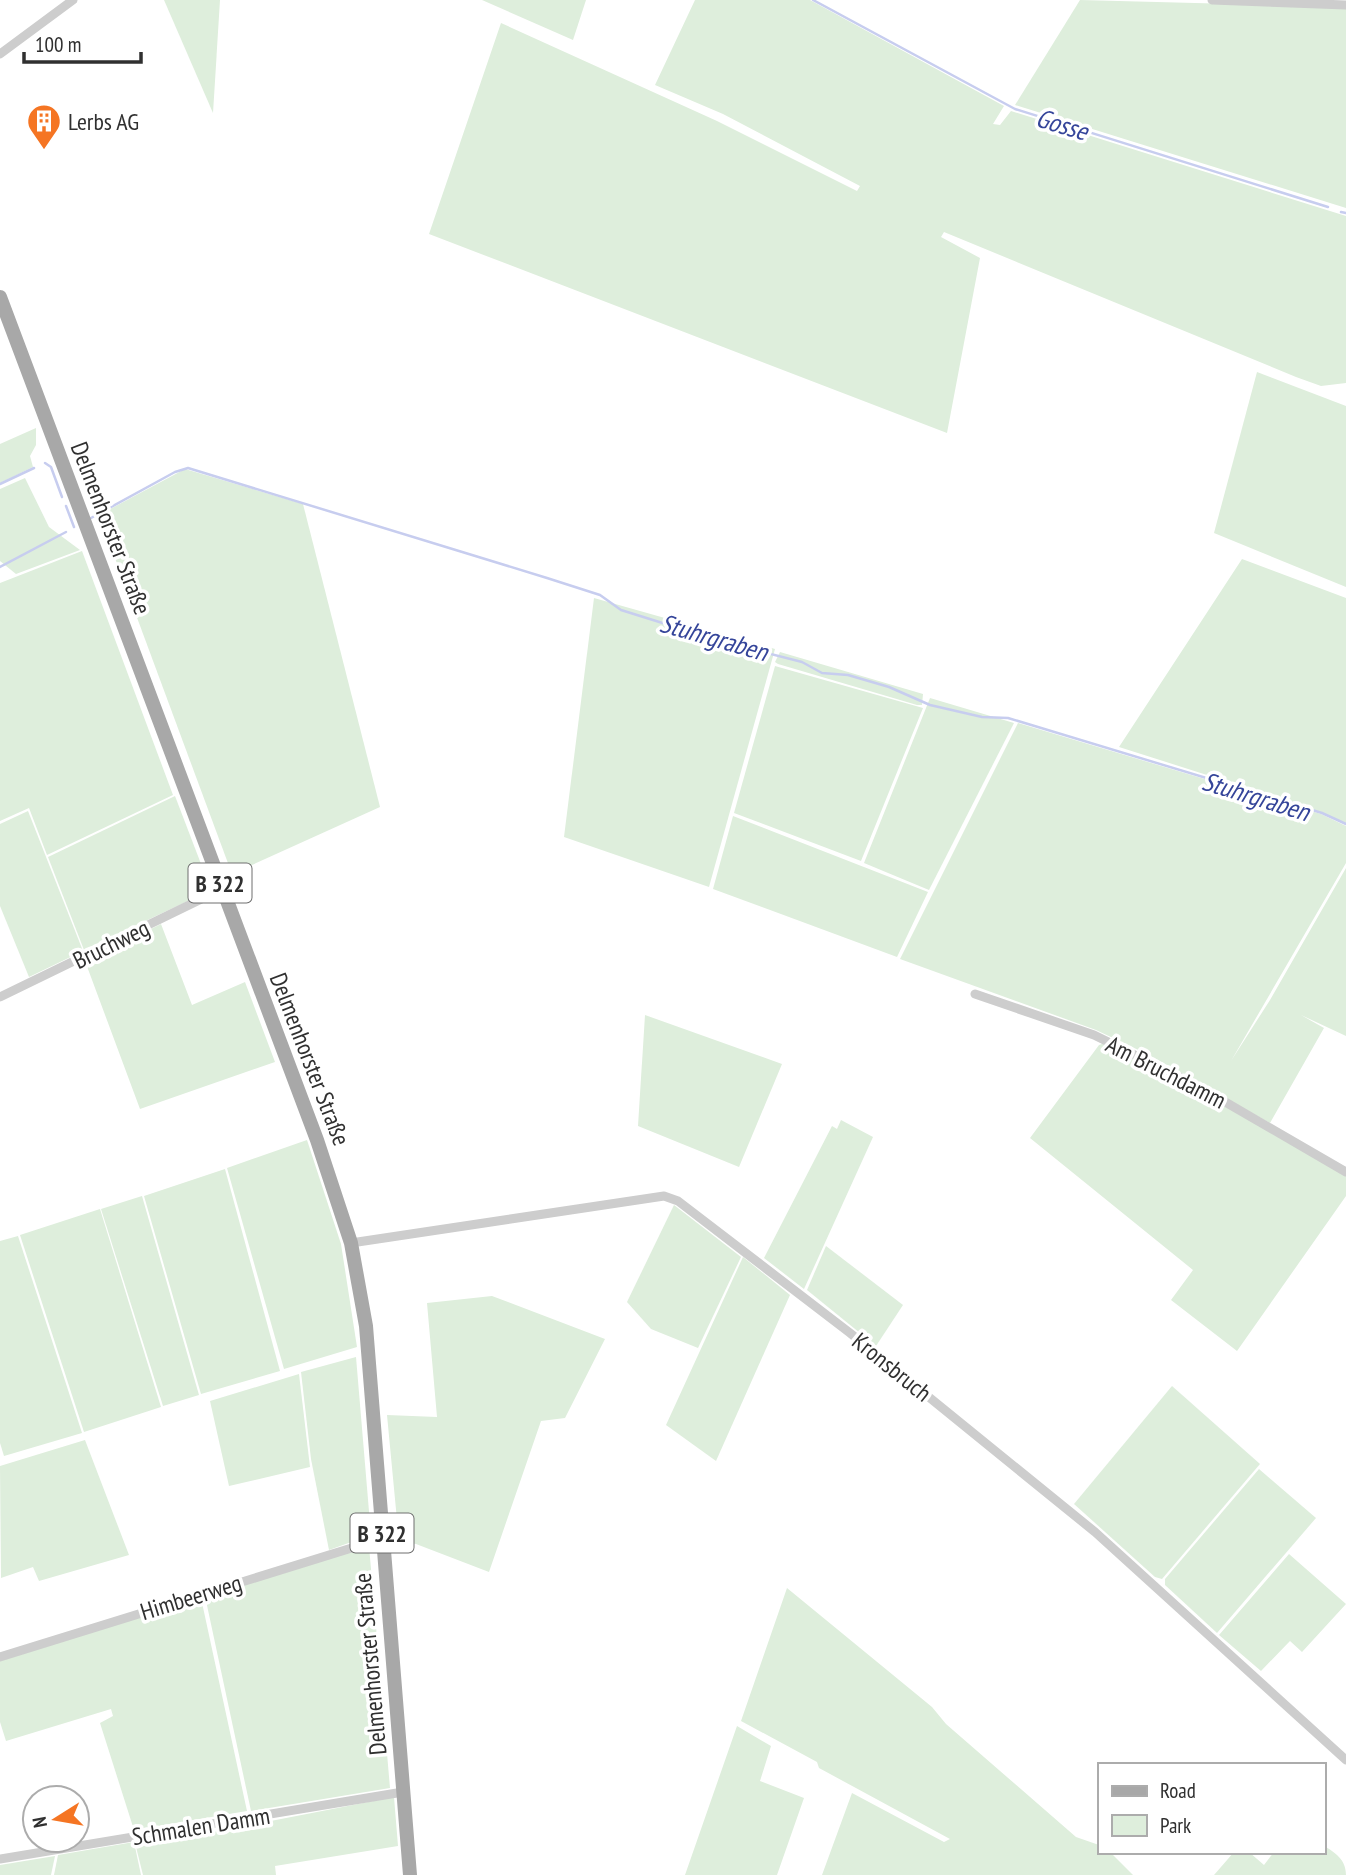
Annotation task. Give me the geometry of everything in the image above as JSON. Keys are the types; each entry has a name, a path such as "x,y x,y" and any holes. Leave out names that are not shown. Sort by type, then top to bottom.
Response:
{"main road":[{"name":"Delmenhorster Straße","path":"0,297 338,1197 351,1243 366,1326 410,1875"}],"street":[{"path":"0,54 73,0"},
{"path":"1212,0 1346,5"},
{"name":"Bruchweg","path":"0,997 222,890"},
{"name":"Am Bruchdamm","path":"975,994 1094,1035 1196,1085 1346,1171"},
{"name":"Kronsbruch","path":"351,1243 664,1196 678,1201 850,1333 1095,1532 1346,1760"},
{"name":"Himbeerweg","path":"0,1657 335,1553 383,1541"},
{"name":"Schmalen Damm","path":"0,1859 403,1792"}],"green space":[{"path":"164,0 220,0 213,113"},
{"path":"482,0 586,0 573,40"},
{"path":"695,0 810,0 1004,106 993,124 1000,125 1011,111 1346,216 1346,383 1321,386 1296,377 944,232 941,237 980,258 947,433 429,234 501,23 717,121 857,191 860,186 723,114 655,85"},
{"path":"1080,0 1346,7 1346,208 1015,105"},
{"path":"1257,372 1346,406 1346,587 1214,533"},
{"path":"36,428 36,445 30,456 33,467 0,483 0,444"},
{"path":"185,469 303,504 380,807 232,874 99,515"},
{"path":"25,478 49,527 80,550 16,574 0,561 0,489"},
{"path":"82,551 173,795 47,855 29,808 0,821 0,583"},
{"path":"1242,559 1346,598 1346,823 1292,802 1119,747"},
{"path":"594,598 775,649 709,887 564,837"},
{"path":"780,652 923,694 922,705 778,664 775,662"},
{"path":"775,666 923,708 861,861 734,813"},
{"path":"930,698 1014,723 929,890 864,863"},
{"path":"1018,723 1321,814 1346,826 1346,863 1231,1061 1270,1000 1346,868 1346,1036 1301,1015 1324,1028 1270,1123 1149,1055 1096,1030 900,959"},
{"path":"175,796 211,890 84,950 48,857"},
{"path":"28,811 83,951 29,977 0,906 0,824"},
{"path":"733,816 928,892 897,957 713,889"},
{"path":"161,924 192,1005 245,982 275,1062 140,1109 85,961"},
{"path":"645,1015 782,1064 739,1167 638,1126"},
{"path":"1105,1043 1212,1097 1346,1176 1346,1196 1237,1351 1171,1300 1193,1270 1030,1138 1099,1045"},
{"path":"841,1120 873,1137 804,1289 764,1258 832,1126 837,1129"},
{"path":"307,1140 341,1244 357,1347 284,1369 227,1168"},
{"path":"225,1169 280,1371 201,1394 144,1196"},
{"path":"142,1196 199,1395 163,1406 101,1209"},
{"path":"674,1205 741,1257 698,1348 651,1329 627,1302"},
{"path":"100,1209 161,1407 84,1432 20,1235"},
{"path":"18,1236 82,1433 4,1456 0,1443 0,1241"},
{"path":"826,1246 903,1305 876,1346 807,1290"},
{"path":"743,1257 790,1295 716,1461 666,1425"},
{"path":"492,1296 605,1339 565,1418 541,1421 489,1572 416,1544 399,1541 387,1415 437,1417 427,1303"},
{"path":"356,1357 371,1535 329,1550 311,1459 301,1372"},
{"path":"299,1374 310,1467 229,1486 210,1401"},
{"path":"1172,1386 1260,1464 1162,1579 1155,1577 1074,1504"},
{"path":"85,1440 129,1555 39,1581 33,1567 1,1578 0,1466"},
{"path":"1259,1469 1316,1518 1217,1633 1165,1585 1165,1579"},
{"path":"369,1546 390,1788 251,1811 205,1596"},
{"path":"1289,1554 1346,1604 1302,1652 1290,1641 1261,1671 1219,1635"},
{"path":"787,1588 932,1707 946,1724 1076,1837 1098,1845 1098,1854 1112,1854 1133,1875 822,1875 852,1793 944,1842 950,1839 819,1768 817,1762 741,1721"},
{"path":"201,1598 247,1811 134,1830 100,1723 113,1716 111,1709 6,1741 0,1722 0,1661"},
{"path":"737,1726 771,1746 760,1781 804,1798 777,1875 685,1875"},
{"path":"394,1797 398,1846 275,1866 276,1875 143,1875 136,1847"},
{"path":"134,1842 141,1875 54,1875 58,1855 91,1854 91,1849"},
{"path":"1325,1846 1342,1861 1346,1875 1214,1875 1232,1854 1251,1854 1264,1865 1272,1854 1325,1854"},
{"path":"55,1856 51,1875 0,1875 0,1865"}],"waterway":[{"name":"Gosse","path":"813,0 1015,109 1328,207"},
{"name":"Gosse","path":"1341,212 1346,213"},
{"path":"45,463 51,467 62,497"},
{"path":"0,484 34,468"},
{"name":"Stuhrgraben","path":"91,518 175,472 188,468 600,595 621,610 720,641 802,662 822,673 848,675 889,687 930,705 982,717 1008,718 1322,813 1346,824"},
{"path":"66,506 74,527"},
{"name":"Stuhrgraben","path":"0,567 66,532"}],"place":[{"name":"Lerbs AG","path":"44,151"}]}
